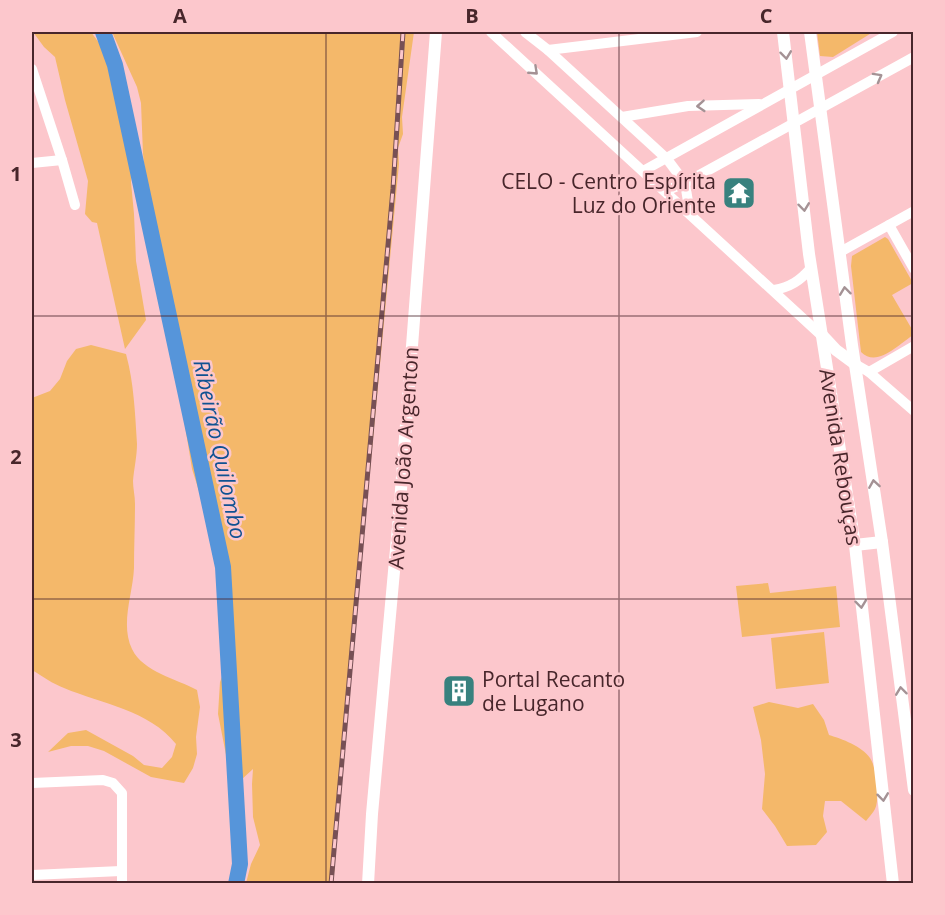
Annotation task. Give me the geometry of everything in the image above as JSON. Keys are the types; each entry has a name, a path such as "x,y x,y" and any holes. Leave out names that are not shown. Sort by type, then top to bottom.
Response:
{"main road":[{"name":"Avenida João Argenton","path":"368,884 436,32"},
{"name":"Avenida Rebouças","path":"783,32 811,268 855,546 893,884"},
{"name":"Avenida Rebouças","path":"810,32 855,364 882,542 914,790"},
{"path":"821,334 836,350 855,364"},
{"path":"855,546 882,542"}],"street":[{"path":"491,32 821,334"},
{"path":"525,32 549,50 667,159 686,183 690,214"},
{"path":"549,50 697,32"},
{"path":"642,171 667,159 759,104 893,32"},
{"path":"665,191 686,183 821,108 912,62"},
{"path":"32,69 75,205"},
{"path":"622,117 688,106 759,104"},
{"path":"32,163 62,160"},
{"path":"840,252 914,212"},
{"path":"889,225 914,269"},
{"path":"774,290 787,287 801,279 811,268"},
{"path":"869,372 914,346"},
{"path":"855,364 869,372 914,411"},
{"path":"32,783 104,780 113,783 122,793 122,884"},
{"path":"32,875 121,871"}],"shaded area":[{"path":"33,32 91,32 110,58 123,96 133,167 131,182 136,261 146,320 125,349 97,223 92,222 85,214 88,181 55,57"},
{"path":"112,32 414,32 402,117 403,134 398,148 399,164 333,861 335,863 333,883 246,883 251,864 260,845 253,817 253,769 241,780 234,777 229,770 218,714 220,682 229,659 229,625 219,575 216,545 192,469 180,395 161,308 143,154 141,103 137,87"},
{"path":"817,32 873,32 833,57 820,56"},
{"path":"885,237 913,283 892,295 913,331 913,335 894,349 874,358 861,352 851,266 852,256"},
{"path":"91,345 126,354 129,365 134,399 137,453 133,481 134,568 127,629 132,649 144,664 197,690 200,707 196,737 197,754 193,768 184,783 151,777 104,751 88,746 71,746 48,752 68,733 86,730 133,756 144,765 162,768 172,757 176,744 165,732 139,716 60,686 32,670 32,398 50,391 60,379 67,361 76,349"},
{"path":"768,583 770,593 836,586 840,627 742,637 736,586"},
{"path":"824,632 829,683 776,689 771,638"},
{"path":"769,702 798,708 813,704 824,720 829,735 857,747 870,758 876,776 877,804 866,821 841,801 825,801 823,816 827,832 816,845 787,846 762,809 765,774 761,740 753,707"}],"waterway":[{"name":"Ribeirão Quilombo","path":"103,32 115,65 223,567 240,864 236,884"}],"railway":[{"path":"331,884 393,189 403,32"}],"place":[{"name":"CELO - Centro Espírita Luz do Oriente","path":"739,193"},
{"name":"Portal Recanto de Lugano","path":"459,691"}]}
